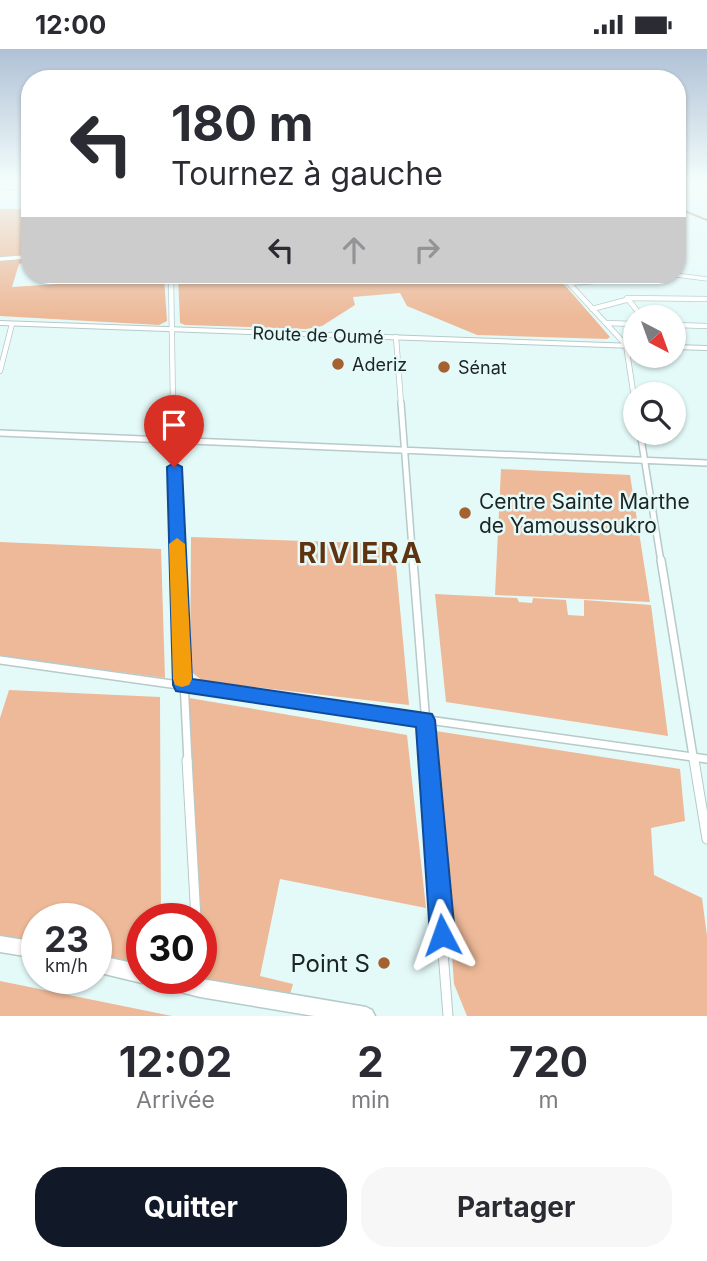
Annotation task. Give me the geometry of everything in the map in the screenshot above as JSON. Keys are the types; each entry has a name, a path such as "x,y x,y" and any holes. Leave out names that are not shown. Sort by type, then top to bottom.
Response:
{"highway":[{"path":"0,944 21,947"},
{"path":"217,986 366,1016"}],"main road":[{"name":"Route de Oumé","path":"0,323 623,345"},
{"path":"686,347 707,348"}],"street":[{"path":"0,259 21,257"},
{"path":"686,276 707,279"},
{"path":"171,284 173,440 195,903"},
{"path":"570,284 623,342"},
{"path":"592,309 626,300 707,299"},
{"path":"626,300 631,305"},
{"path":"606,323 623,324"},
{"path":"0,371 12,324"},
{"path":"686,325 707,326"},
{"path":"396,337 448,1016"},
{"path":"0,433 707,463"},
{"path":"641,445 707,839"},
{"path":"0,660 707,759"}],"shaded area":[{"path":"0,227 21,227 21,263 12,287 58,284 164,284 167,321 159,325 0,316"},
{"path":"178,284 564,284 610,337 477,335 407,306 400,293 353,297 355,305 322,326 306,329 180,323"},
{"path":"501,469 630,475 650,602 495,595"},
{"path":"191,537 394,544 409,705 203,681 190,671"},
{"path":"0,542 161,549 165,678 0,656"},
{"path":"435,594 517,598 519,602 532,603 533,598 566,600 568,615 584,616 584,600 651,605 668,736 446,702"},
{"path":"9,690 160,697 161,903 126,903 126,963 112,961 112,903 21,903 21,944 0,940 0,718"},
{"path":"189,698 407,735 426,908 280,879 260,976 293,984 288,1001 217,989 217,903 198,903"},
{"path":"436,731 680,769 685,821 651,828 654,875 702,898 707,936 707,1016 467,1016 454,984"},
{"path":"0,981 21,985 21,994 64,994 172,1016 0,1016"}],"slow traffic":[{"path":"177,544 182,679"}],"place":[{"name":"Aderiz","path":"338,364"},
{"name":"Sénat","path":"444,367"},
{"name":"Centre Sainte Marthe de Yamoussoukro","path":"465,513"},
{"name":"Point S","path":"384,963"}],"district":[{"name":"RIVIERA","path":"361,553"}],"route":[{"path":"174,467 183,685 425,720 442,935"}]}
